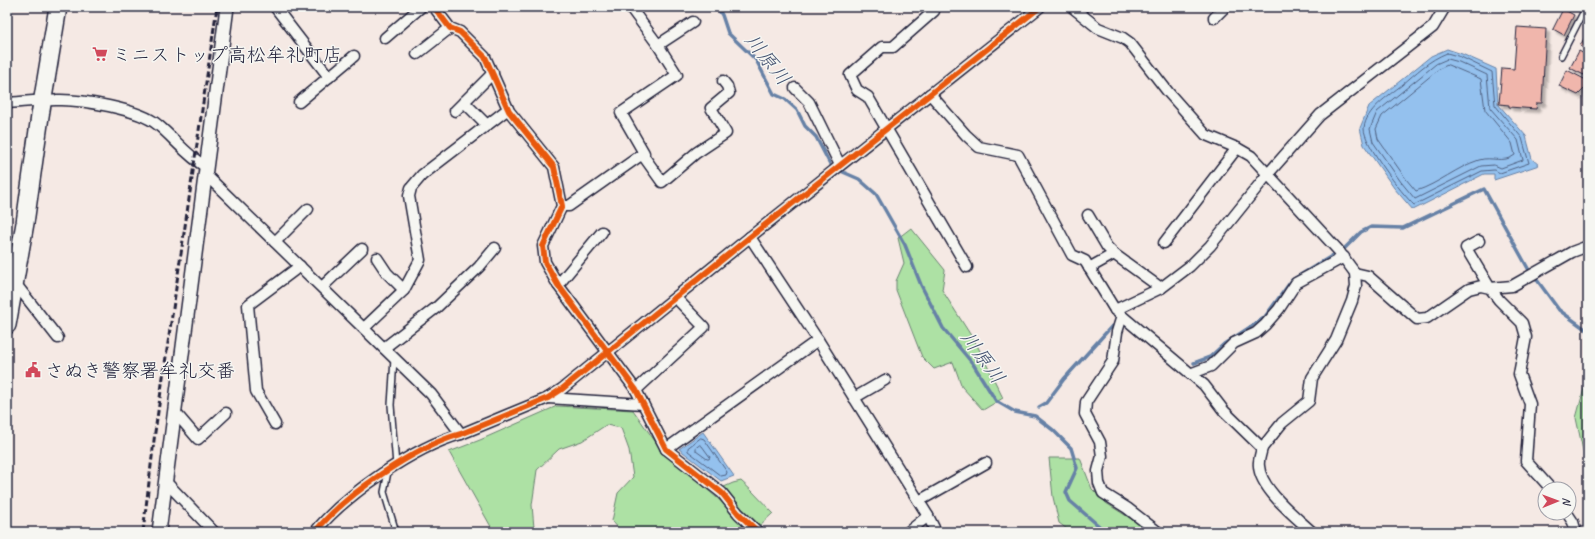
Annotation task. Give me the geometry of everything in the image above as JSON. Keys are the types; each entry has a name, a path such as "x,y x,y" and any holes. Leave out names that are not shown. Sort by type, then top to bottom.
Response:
{"highway":[{"path":"7,325 25,223 42,100 58,7"}],"street":[{"path":"159,532 228,7"},
{"path":"274,7 329,77"},
{"path":"385,38 421,7"},
{"path":"434,7 450,28 460,32 485,57 508,109 554,167 562,206 544,246 545,262 558,285 636,390 666,449 722,492 738,513 758,532"},
{"path":"630,7 658,45 677,75 621,113 644,152 642,154 662,182 696,153 726,133 711,108 729,93 727,86 723,81"},
{"path":"933,7 934,11 893,47 882,47 850,75 857,90 868,97 967,267"},
{"path":"315,532 337,508 392,468 418,452 448,437 461,434 548,398 562,389 840,165 1040,7"},
{"path":"1072,7 1098,28 1123,38 1130,43 1168,92 1206,135 1252,156 1267,175 1342,253 1355,273 1356,286 1352,301 1336,340 1312,378 1309,401 1282,423 1262,448 1259,466 1262,479 1280,503 1312,532"},
{"path":"1214,18 1225,7"},
{"path":"1118,313 1161,288 1190,266 1210,246 1267,175 1320,115 1433,27 1445,7"},
{"path":"658,45 693,22"},
{"path":"417,54 450,28"},
{"path":"299,102 354,56"},
{"path":"455,111 493,73"},
{"path":"795,88 810,102 840,165"},
{"path":"930,94 966,135 979,147 1018,155 1072,255 1084,260 1118,313 1204,385 1224,411 1262,448"},
{"path":"7,103 58,99 91,103 139,114 158,125 195,160 275,242 431,394 461,434"},
{"path":"464,102 487,125"},
{"path":"364,328 404,290 420,260 409,196 411,188 422,175 508,109"},
{"path":"1164,243 1237,148"},
{"path":"562,206 569,206 642,154"},
{"path":"275,242 308,209"},
{"path":"1088,215 1107,247 1114,254 1161,288"},
{"path":"558,285 602,232"},
{"path":"750,237 818,340 919,501 936,532"},
{"path":"1479,241 1466,248 1490,288 1499,300 1522,323 1526,337 1519,374 1530,404 1526,461 1544,481"},
{"path":"1355,273 1368,276 1417,319 1428,318 1469,289 1481,286 1490,288 1512,286 1572,252 1588,246"},
{"path":"384,348 437,307 479,267 495,248"},
{"path":"322,287 362,249"},
{"path":"1190,374 1211,366 1234,343 1256,333 1280,309 1296,283 1342,253"},
{"path":"1089,268 1114,254"},
{"path":"377,258 387,273 404,290"},
{"path":"275,424 256,391 248,305 300,266"},
{"path":"15,283 58,338"},
{"path":"636,390 704,327 676,298"},
{"path":"1118,313 1113,361 1086,402 1085,414 1100,442 1102,456 1098,471 1099,483 1103,493 1127,508 1158,532"},
{"path":"666,449 818,340"},
{"path":"854,398 884,380"},
{"path":"548,398 643,404"},
{"path":"174,411 198,439 226,413"},
{"path":"919,501 986,463"},
{"path":"165,481 214,532"},
{"path":"908,532 928,516"},
{"path":"1572,521 1576,532"}],"lane":[{"path":"1561,56 1586,7"},
{"path":"394,358 391,405 392,468 384,492 396,532"}],"green space":[{"path":"911,228 945,270 942,290 977,345 1003,398 983,410 962,387 953,362 934,369 922,357 896,290 896,281 904,263 898,238"},
{"path":"1588,374 1588,474 1576,418"},
{"path":"557,406 633,410 662,451 723,503 751,532 622,532 612,521 618,493 633,477 629,450 621,428 606,425 582,441 559,449 537,470 532,505 534,528 542,532 494,532 449,452"},
{"path":"1049,458 1080,458 1092,489 1106,503 1152,532 1071,532 1059,523 1053,497"},
{"path":"741,481 773,513 758,527 727,495 724,487"}],"water":[{"path":"1447,49 1496,69 1498,104 1526,136 1532,159 1539,165 1494,180 1494,174 1484,174 1413,210 1394,188 1364,145 1360,128 1369,106 1431,56"},
{"path":"703,432 734,476 721,481 679,449"}],"building":[{"path":"1563,9 1574,15 1564,35 1553,29"},
{"path":"1517,27 1546,29 1542,103 1537,103 1536,109 1509,107 1509,105 1499,104 1502,68 1514,69"},
{"path":"1588,31 1588,51 1580,46"},
{"path":"1579,51 1588,56 1588,68 1584,75 1570,68"},
{"path":"1567,70 1588,81 1588,85 1578,95 1559,86"}],"waterway":[{"name":"川原川","path":"717,7 722,15 728,33 756,60 774,94 785,99 797,110 805,126 816,137 830,164"},
{"name":"川原川","path":"843,172 859,179 876,194 905,245 921,285 943,328 973,364 996,401 1015,412 1035,416 1053,430 1071,448 1077,468 1066,492 1070,501 1106,532"},
{"path":"1194,363 1210,357 1224,344 1264,318 1292,280 1345,248 1361,232 1371,227 1403,228 1484,189 1530,272"},
{"path":"1537,280 1559,310 1588,331"},
{"path":"1039,407 1046,403 1064,379 1112,326"}],"railway":[{"path":"143,532 155,432 217,7"}],"cycle path":[{"path":"434,7 450,28 460,32 485,57 509,111 554,167 562,206 543,246 545,262 558,285 636,390 666,449 722,493 738,513 758,532"},
{"path":"315,532 344,503 362,488 402,461 442,440 461,434 548,398 562,389 750,237 1040,7"}],"place":[{"name":"ミニストップ高松牟礼町店","path":"100,54"},
{"name":"さぬき警察署牟礼交番","path":"33,370"}]}
